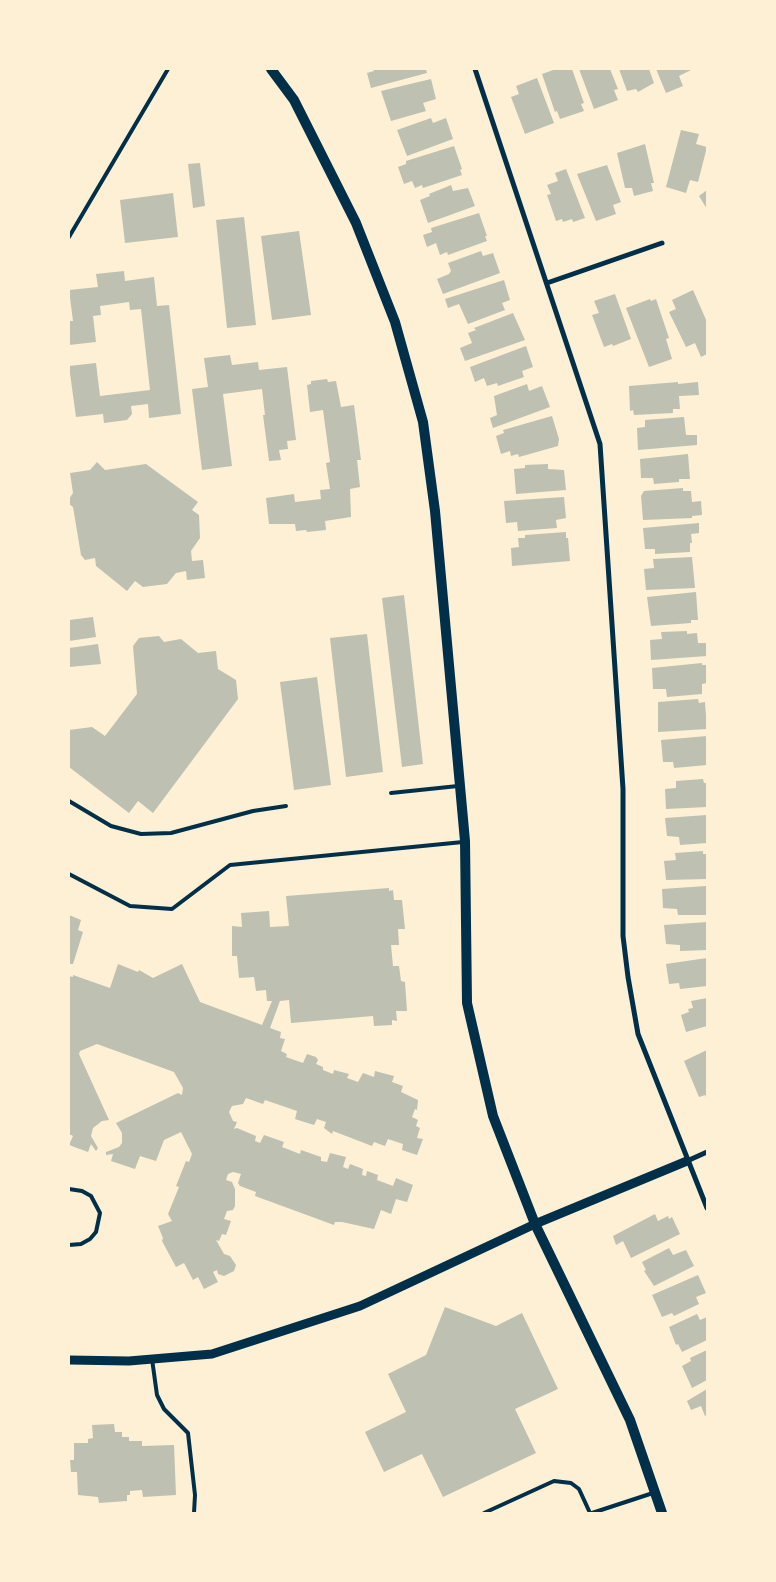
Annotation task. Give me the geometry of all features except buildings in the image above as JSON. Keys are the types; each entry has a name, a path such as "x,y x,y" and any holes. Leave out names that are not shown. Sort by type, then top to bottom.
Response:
{"main road":[{"path":"271,69 294,100 356,222 395,322 423,422 435,511 465,841 467,1002 493,1116 535,1224 630,1420 662,1513"}],"street":[{"path":"475,69 600,444 623,789 623,936 628,977 638,1034 707,1208"},
{"path":"547,283 662,243"},
{"path":"69,1360 129,1362 212,1354 360,1306 535,1224 707,1152"}],"lane":[{"path":"69,237 168,69"},
{"path":"391,793 460,786"},
{"path":"69,801 111,826 141,834 171,833 253,811 286,806"},
{"path":"69,874 130,906 172,910 230,865 465,841"},
{"path":"69,1189 82,1191 91,1196 100,1213 96,1232 90,1239 82,1244 69,1245"},
{"path":"152,1359 157,1395 164,1409 188,1433 195,1495 194,1513"},
{"path":"484,1513 554,1481 571,1483 579,1489 591,1513 655,1492"}]}
